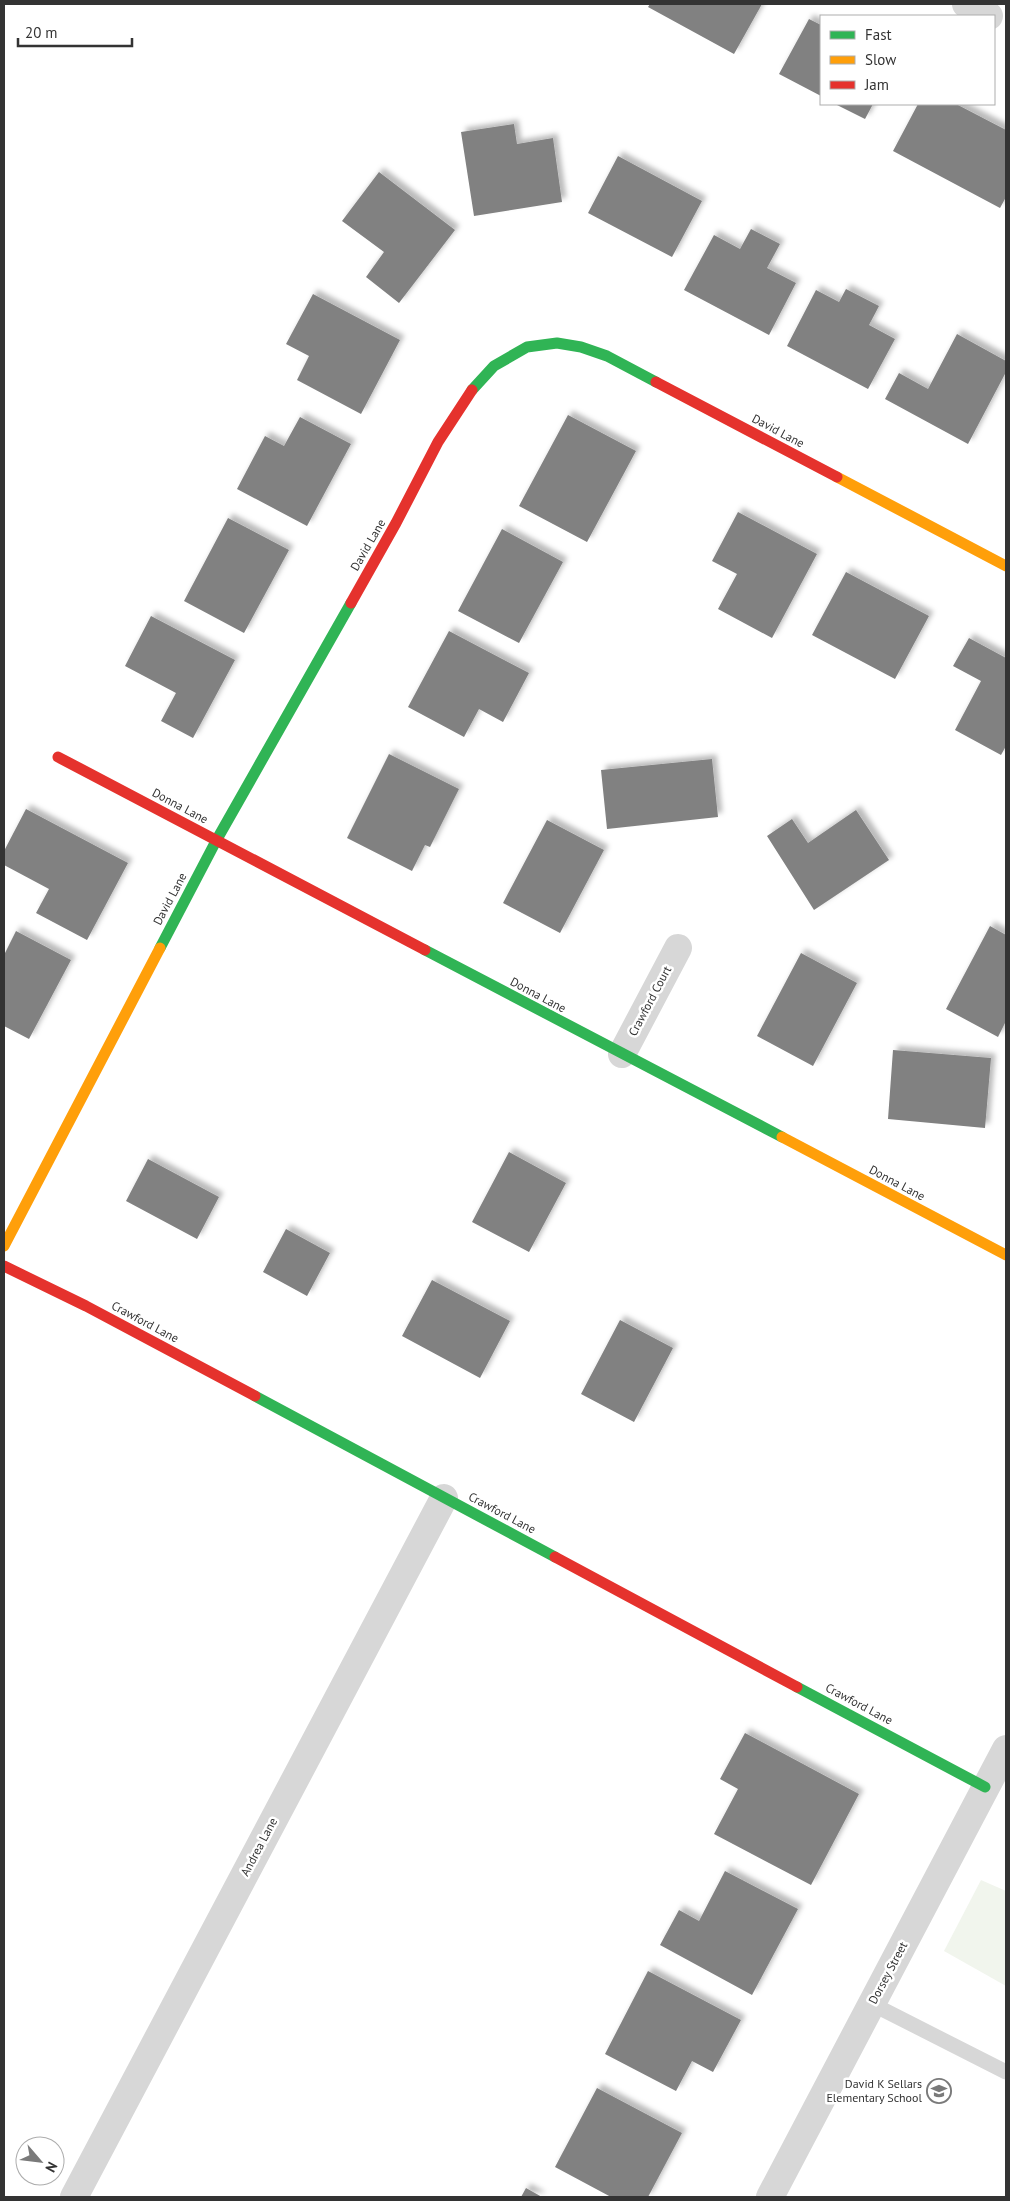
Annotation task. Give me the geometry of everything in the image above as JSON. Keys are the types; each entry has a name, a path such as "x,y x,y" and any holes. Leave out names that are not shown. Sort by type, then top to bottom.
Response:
{"street":[{"path":"966,4 987,15"},
{"name":"David Lane","path":"4,1246 216,841 396,523 438,442 467,395 494,366 527,347 557,343 581,347 607,356 1006,566"},
{"name":"Donna Lane","path":"58,757 1006,1255"},
{"name":"Crawford Court","path":"622,1054 678,948"},
{"name":"Crawford Lane","path":"4,1267 86,1306 985,1788"},
{"name":"Andrea Lane","path":"74,2197 444,1498"},
{"name":"Dorsey Street","path":"770,2197 1006,1749"}],"lane":[{"path":"872,2004 1006,2072"}],"shaded area":[{"path":"981,1880 1006,1891 1006,1986 944,1951"}],"building":[{"path":"650,4 762,4 734,54 648,7"},
{"path":"809,19 820,24 820,95 779,74"},
{"path":"837,105 872,105 865,119"},
{"path":"917,105 958,105 1006,130 1006,197 1000,208 893,151"},
{"path":"514,124 517,144 553,138 562,202 474,216 461,132"},
{"path":"618,156 702,201 672,257 588,213"},
{"path":"379,172 455,230 399,303 366,277 384,252 342,221"},
{"path":"751,229 780,244 767,268 796,283 769,335 684,290 714,235 740,249"},
{"path":"846,289 879,306 869,325 895,339 868,389 787,346 816,290 839,302"},
{"path":"313,294 400,340 361,414 297,380 309,356 286,344"},
{"path":"957,334 1006,361 1006,372 968,444 885,399 899,373 928,389"},
{"path":"568,415 636,451 587,542 519,506"},
{"path":"300,417 351,444 307,526 237,489 265,436 284,446"},
{"path":"738,512 817,554 772,638 718,609 737,574 712,561"},
{"path":"228,518 289,550 244,633 184,601"},
{"path":"502,529 563,562 519,643 458,611"},
{"path":"846,572 929,616 895,679 812,635"},
{"path":"151,616 235,660 193,738 161,721 176,693 125,666"},
{"path":"449,631 529,673 503,722 479,709 464,737 408,707"},
{"path":"969,638 1006,658 1006,746 1001,755 955,730 981,681 953,666"},
{"path":"389,754 459,789 430,847 425,845 412,871 347,838"},
{"path":"712,759 718,817 607,829 601,770"},
{"path":"26,809 128,863 87,940 36,913 49,889 4,865 4,851"},
{"path":"856,810 889,860 814,910 767,836 792,819 808,843"},
{"path":"547,820 604,850 560,933 503,903"},
{"path":"990,926 1006,935 1006,1021 998,1037 946,1009"},
{"path":"16,931 71,960 29,1039 4,1026 4,955"},
{"path":"801,953 857,983 813,1066 757,1036"},
{"path":"893,1050 991,1058 985,1128 888,1119"},
{"path":"509,1152 566,1183 529,1252 472,1222"},
{"path":"148,1159 219,1197 197,1239 126,1201"},
{"path":"286,1229 330,1253 307,1296 263,1272"},
{"path":"432,1280 510,1321 480,1378 402,1336"},
{"path":"620,1320 673,1348 634,1422 581,1394"},
{"path":"745,1733 859,1794 811,1885 714,1834 738,1789 720,1779"},
{"path":"725,1871 798,1909 752,1995 660,1945 679,1910 699,1921"},
{"path":"648,1971 741,2020 713,2072 692,2061 676,2091 605,2054"},
{"path":"597,2088 682,2133 648,2197 611,2197 555,2167"},
{"path":"526,2188 542,2197 521,2197"}],"traffic: fast":[{"path":"472,390 494,366 527,347 557,343 581,347 607,356 656,382"},
{"path":"160,948 216,841 351,603"},
{"path":"425,950 782,1137"},
{"path":"255,1396 555,1557"},
{"path":"797,1687 985,1787"}],"traffic: slow":[{"path":"837,477 1006,566"},
{"path":"4,1246 160,948"},
{"path":"782,1137 1006,1255"}],"traffic: jam":[{"path":"656,382 837,477"},
{"path":"351,603 396,523 438,442 472,390"},
{"path":"58,757 425,950"},
{"path":"4,1266 86,1306 255,1396"},
{"path":"555,1557 797,1687"}],"place":[{"name":"David K Sellars Elementary School","path":"939,2091"}]}
